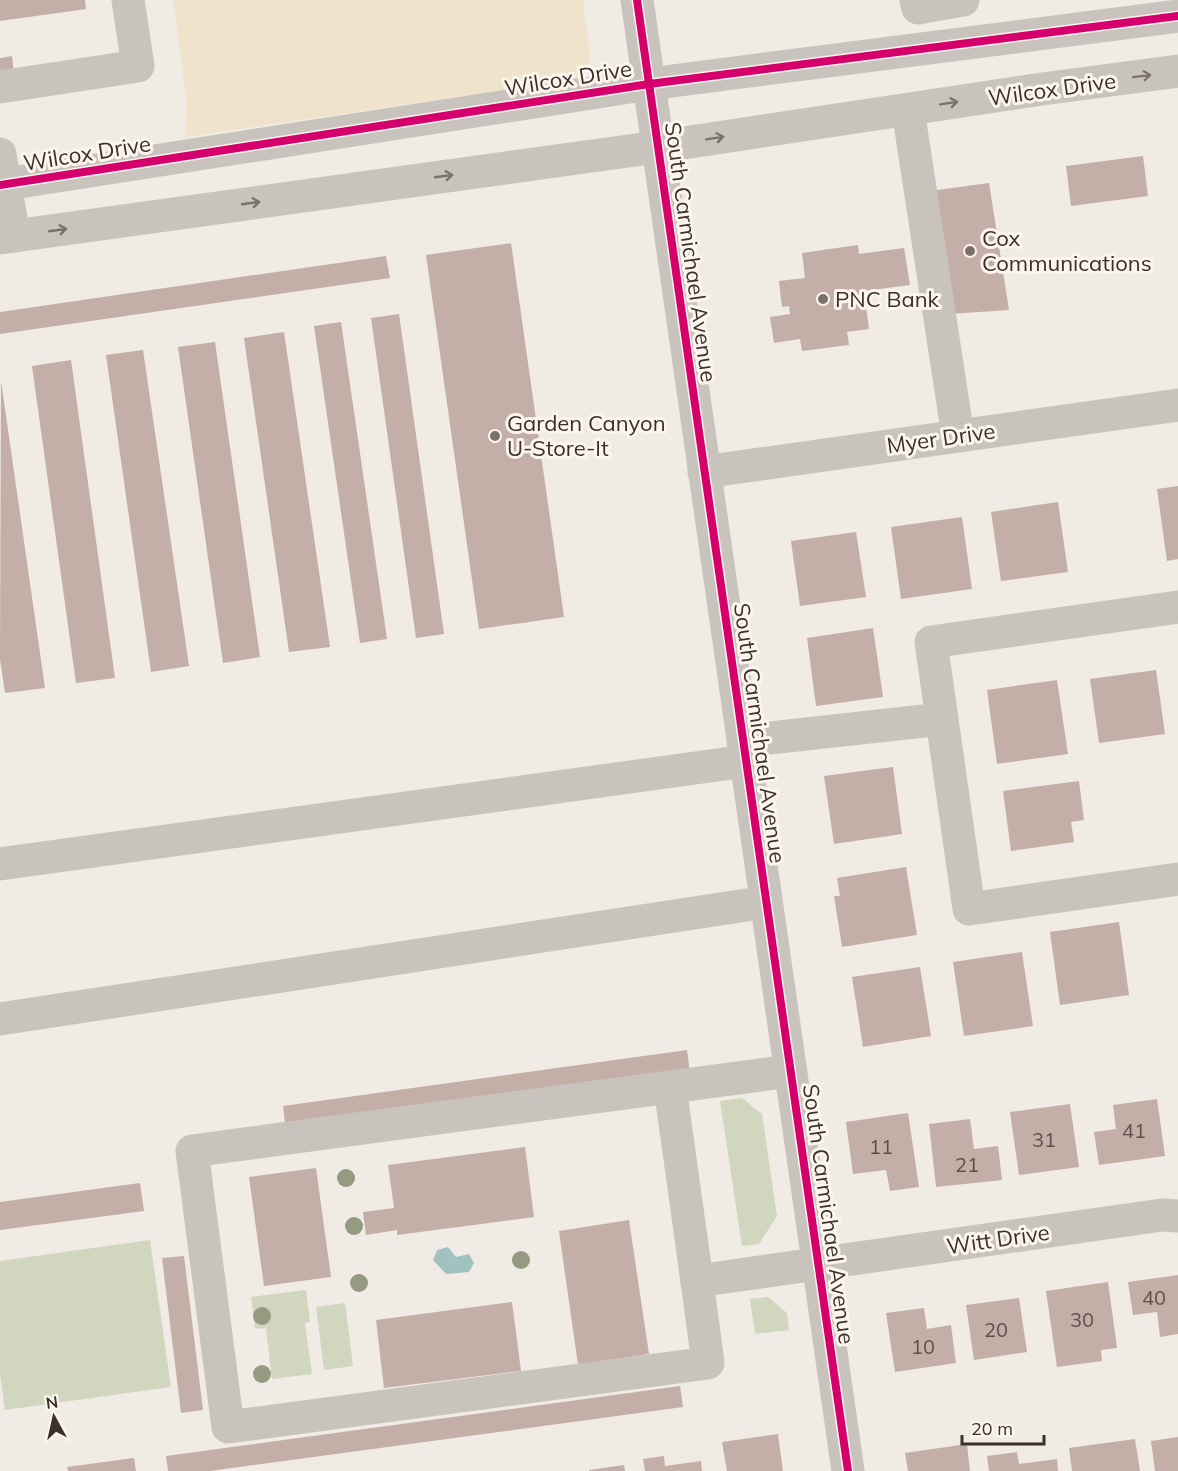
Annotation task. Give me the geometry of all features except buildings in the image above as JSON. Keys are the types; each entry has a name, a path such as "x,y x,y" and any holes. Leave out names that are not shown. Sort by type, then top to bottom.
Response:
{"street":[{"path":"0,87 138,66 128,0"},
{"name":"South Carmichael Avenue","path":"637,0 848,1471"},
{"path":"916,0 918,8 963,0"},
{"name":"Wilcox Drive","path":"2,174 649,84 1178,15"},
{"name":"Wilcox Drive","path":"7,237 657,147 1178,71"},
{"path":"908,110 958,436"},
{"path":"2,174 7,237"},
{"name":"Myer Drive","path":"704,472 1178,405"},
{"path":"1178,607 931,642 969,909 1178,879"},
{"path":"0,864 942,719"},
{"path":"0,1019 766,902"},
{"path":"670,1087 708,1363 228,1427 192,1151 670,1087 790,1071"},
{"name":"Witt Drive","path":"697,1281 1162,1215 1178,1216"}],"green space":[{"path":"742,1098 762,1114 777,1216 759,1244 742,1246 720,1101"},
{"path":"150,1240 171,1387 5,1410 0,1373 0,1261"},
{"path":"306,1290 310,1322 305,1323 312,1374 272,1379 266,1328 255,1329 251,1297"},
{"path":"768,1297 787,1313 789,1330 755,1334 750,1299"},
{"path":"345,1303 353,1366 324,1370 316,1307"}],"sand":[{"path":"173,0 583,0 590,55 587,71 573,80 185,137 187,103"}],"water":[{"path":"448,1247 456,1257 469,1254 474,1263 469,1272 446,1274 433,1260 437,1250"}],"cycle path":[{"path":"637,0 848,1471"},
{"path":"0,185 649,84 1178,16"}],"place":[{"name":"Cox Communications","path":"970,251"},
{"name":"PNC Bank","path":"823,299"},
{"name":"Garden Canyon U-Store-It","path":"495,436"}]}
